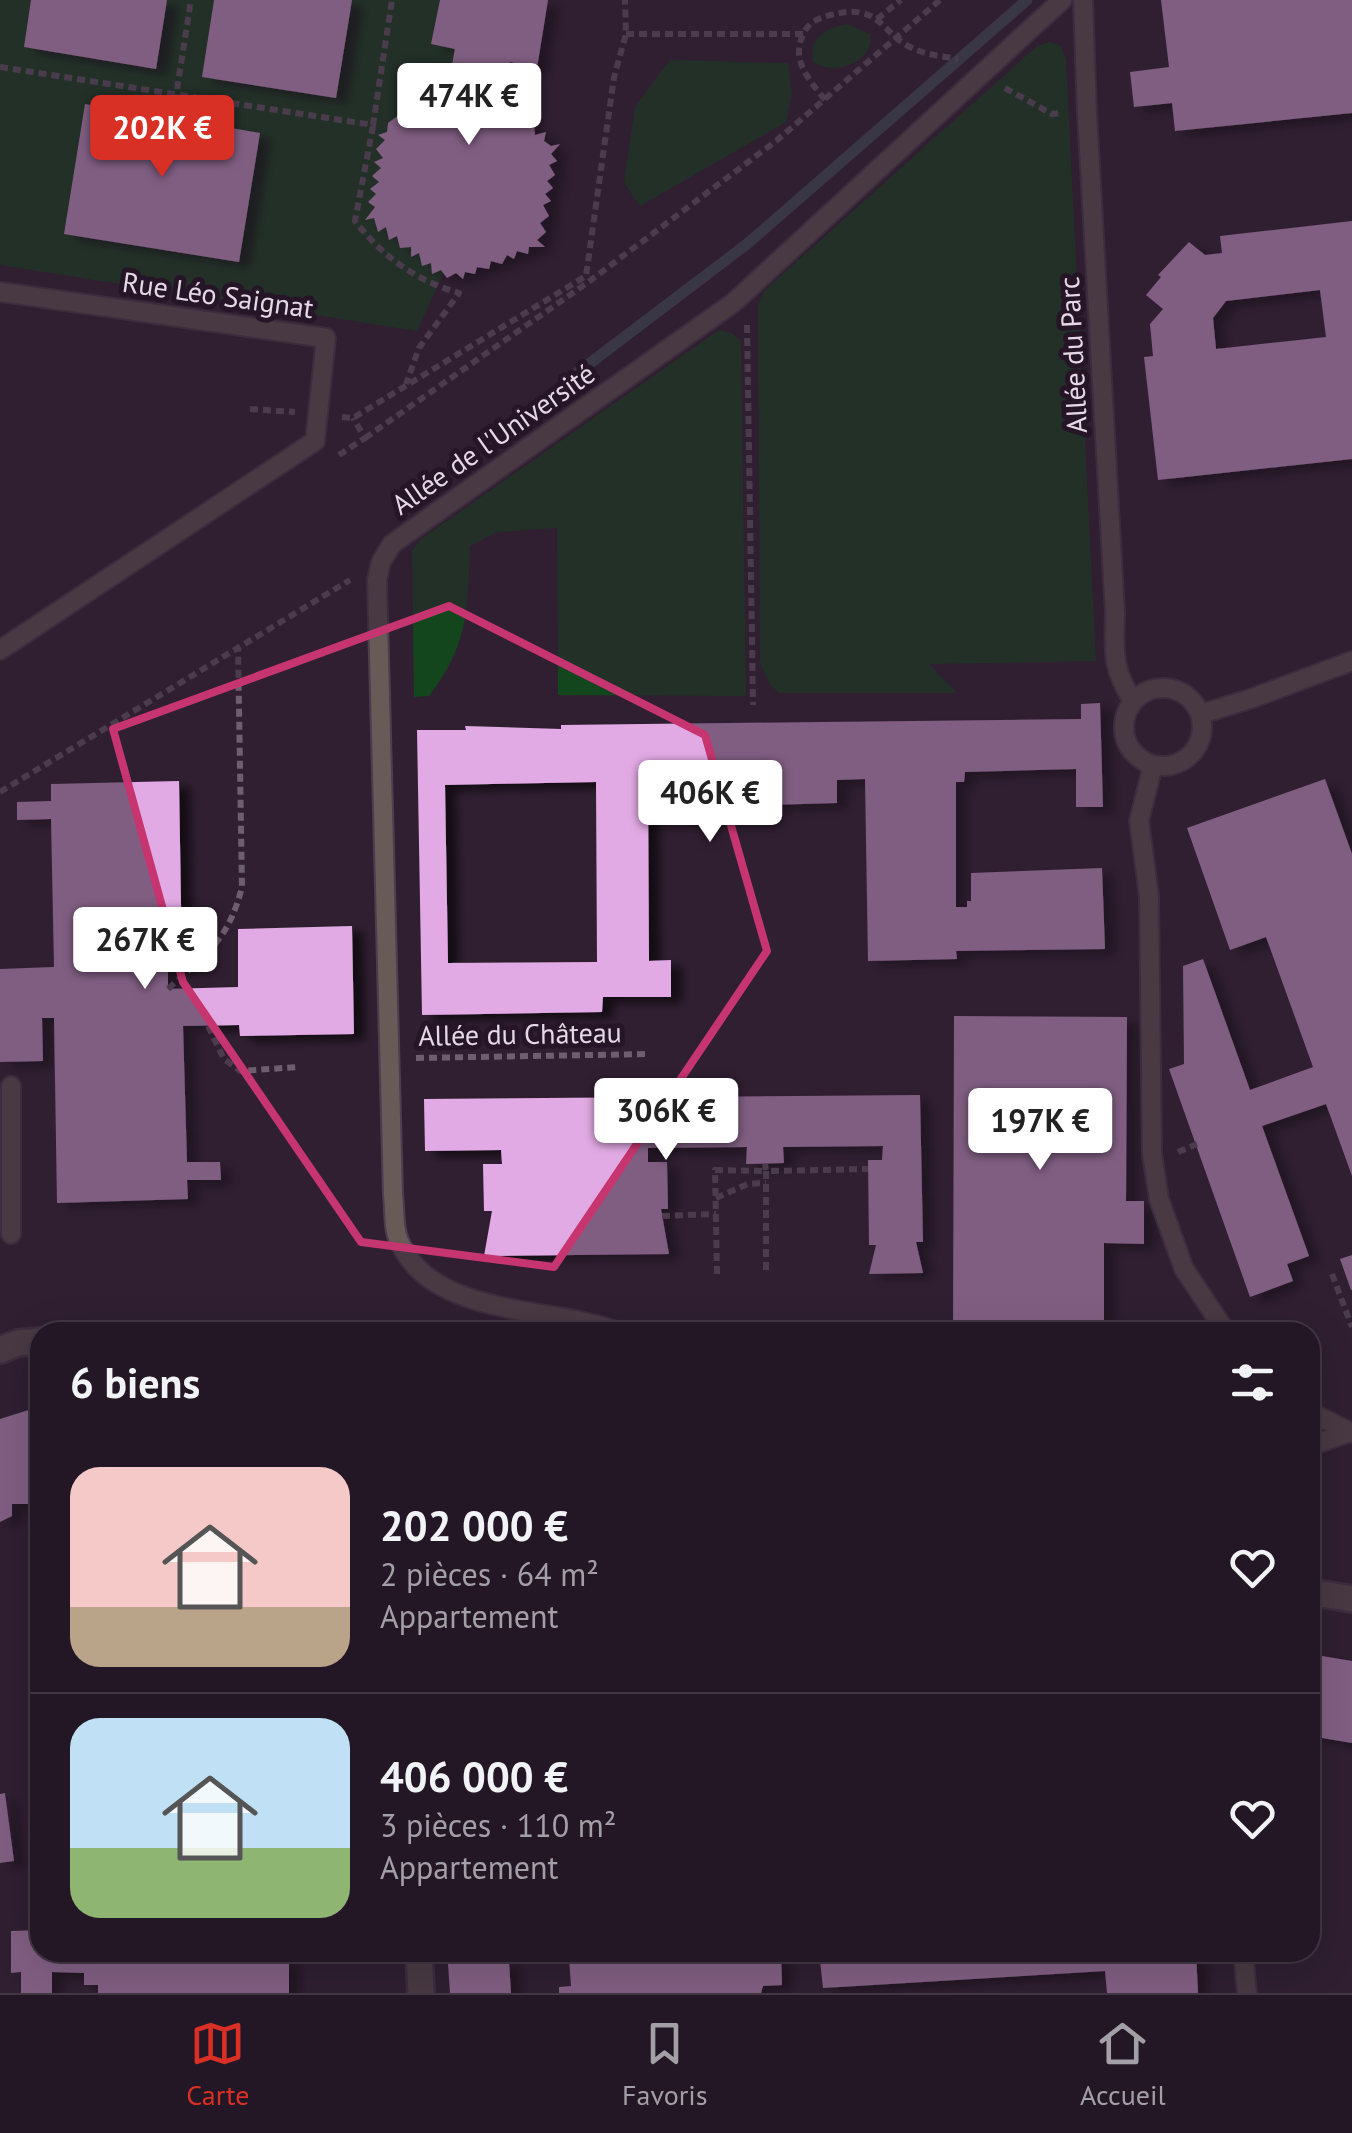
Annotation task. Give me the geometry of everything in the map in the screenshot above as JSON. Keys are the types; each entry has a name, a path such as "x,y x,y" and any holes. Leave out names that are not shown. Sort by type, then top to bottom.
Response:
{"street":[{"path":"0,1350 30,1342"},
{"path":"1320,1593 1352,1598"},
{"path":"420,1962 422,1993"}],"lane":[{"name":"Allée de l'Université","path":"381,562 392,544 733,303 979,66 1062,0"},
{"name":"Allée du Parc","path":"1084,0 1115,614 1114,660 1119,680 1133,701"},
{"name":"Rue Léo Saignat","path":"0,292 326,338 315,441 0,650"},
{"path":"381,562 377,598 397,1238 411,1263 443,1288 479,1302 591,1322"},
{"path":"1200,714 1250,700 1352,661"},
{"path":"1168,688 1188,696 1200,714 1203,726 1196,749 1177,764 1152,765 1131,750 1124,725 1133,701 1142,692 1168,688"},
{"path":"1152,765 1139,821 1149,896 1152,1154 1160,1199 1184,1268 1219,1322"},
{"path":"11,1086 11,1234"},
{"path":"1320,1417 1351,1432"},
{"path":"1320,1443 1351,1432"},
{"path":"1245,1962 1247,1993"}],"path":[{"path":"176,98 192,0"},
{"path":"392,0 356,221 372,243 426,283 458,292 419,348 405,386"},
{"path":"250,409 353,418 586,276 614,76 626,34 626,0"},
{"path":"876,19 902,0"},
{"path":"364,438 588,283 776,141 940,0"},
{"path":"825,100 802,70 798,56 803,34 809,24 850,11 876,19 907,46 979,66 992,81 1052,114 1087,112"},
{"path":"626,34 803,34"},
{"path":"0,67 176,98 373,125"},
{"path":"733,303 745,316 749,335 753,705"},
{"path":"0,792 381,562"},
{"path":"168,988 220,941 234,917 242,887 238,647"},
{"path":"208,1026 224,1059 240,1071 298,1067"},
{"name":"Allée du Château","path":"390,1058 650,1054"},
{"path":"765,1168 766,1270"},
{"path":"717,1274 715,1170 868,1169"},
{"path":"716,1198 748,1184 766,1183"},
{"path":"662,1216 716,1214"},
{"path":"1332,1274 1352,1327"}],"highlighted area":[{"path":"449,606 705,735 767,951 554,1267 361,1242 183,982 113,729"}],"green space":[{"path":"0,0 516,0 486,181 417,331 0,265"},
{"path":"847,24 870,34 870,44 860,59 832,68 813,62 813,46 820,35"},
{"path":"1050,42 1061,46 1066,60 1096,661 929,664 957,693 779,693 760,663 758,305 764,291 1037,46"},
{"path":"670,60 788,63 792,94 786,122 640,206 624,183 635,107"},
{"path":"719,330 732,333 741,341 746,696 558,695 557,528 497,532 470,546 467,607 459,642 429,696 414,697 412,551 421,539"}],"building":[{"path":"31,0 167,0 156,69 24,47"},
{"path":"214,0 352,0 336,98 202,77"},
{"path":"440,0 548,0 537,68 510,62 501,106 513,106 515,118 524,114 523,124 534,123 535,135 546,132 544,141 551,146 560,144 551,154 557,161 549,165 555,175 547,181 553,188 545,194 551,201 543,205 549,216 540,223 546,232 537,240 545,247 529,247 528,254 517,251 514,259 507,255 502,264 491,261 489,269 477,267 475,274 465,272 463,279 456,273 447,278 441,270 432,274 431,263 422,266 419,253 411,257 411,247 400,248 397,236 389,240 386,227 378,232 374,218 365,220 375,207 368,202 376,194 370,189 379,182 372,176 381,168 374,162 383,158 376,149 385,140 378,135 387,132 388,123 400,114 407,117 413,108 421,110 424,104 433,107 437,97 445,100 455,49 431,44"},
{"path":"1161,0 1352,0 1352,113 1175,131 1172,103 1134,107 1130,72 1169,67"},
{"path":"144,101 189,106 231,128 260,133 239,262 64,234 85,104 114,109"},
{"path":"1352,221 1352,459 1158,480 1144,357 1153,356 1150,324 1163,309 1146,295 1161,277 1158,275 1189,242 1205,255 1222,253 1220,236","holes":["1320,290 1326,337 1216,349 1213,318 1226,301"]},
{"path":"1100,703 1103,807 1076,807 1076,769 965,772 964,782 956,782 956,907 967,907 967,901 971,901 971,873 1102,868 1105,949 956,951 957,959 868,961 865,779 837,780 837,803 699,807 679,805 678,781 648,781 649,961 671,960 671,997 603,997 602,1012 422,1015 417,730 466,730 465,726 561,729 561,725 1081,719 1081,704","holes":["596,782 597,962 448,963 445,785"]},
{"path":"1325,779 1352,854 1352,1176 1326,1104 1262,1126 1309,1256 1287,1264 1293,1281 1250,1297 1169,1069 1184,1064 1183,966 1203,959 1250,1090 1313,1067 1266,937 1230,950 1187,828"},
{"path":"179,781 182,965 168,966 168,989 238,987 238,929 352,926 354,1034 240,1036 239,1025 183,1026 187,1162 220,1162 221,1180 187,1180 188,1199 57,1203 54,1018 42,1018 43,1061 0,1062 0,969 54,967 51,819 17,820 17,802 51,801 51,784"},
{"path":"954,1016 1127,1017 1126,1201 1144,1201 1144,1244 1104,1243 1104,1322 953,1322"},
{"path":"920,1095 923,1242 916,1242 923,1273 869,1274 876,1245 869,1245 868,1160 882,1160 883,1146 783,1147 784,1163 746,1164 747,1147 648,1148 648,1162 667,1162 668,1209 661,1209 669,1254 484,1256 492,1211 484,1211 483,1164 502,1164 501,1150 425,1151 424,1099"},
{"path":"1352,1255 1352,1290 1351,1290 1340,1259"},
{"path":"30,1410 30,1504 12,1504 12,1516 0,1522 0,1419"},
{"path":"1320,1656 1352,1661 1352,1743 1320,1738"},
{"path":"5,1793 14,1861 0,1863 0,1794"},
{"path":"30,1930 30,1962 289,1962 289,1993 98,1993 98,1985 84,1985 84,1973 52,1972 52,1993 21,1993 21,1972 11,1973 11,1931"},
{"path":"509,1962 511,1993 450,1993 448,1964"},
{"path":"569,1962 781,1962 782,1985 763,1986 761,1993 559,1993 559,1987 571,1986"},
{"path":"820,1962 1196,1962 1198,1993 1107,1993 1105,1971 823,1988"}],"waterway":[{"path":"577,373 747,244 1027,0"}]}
